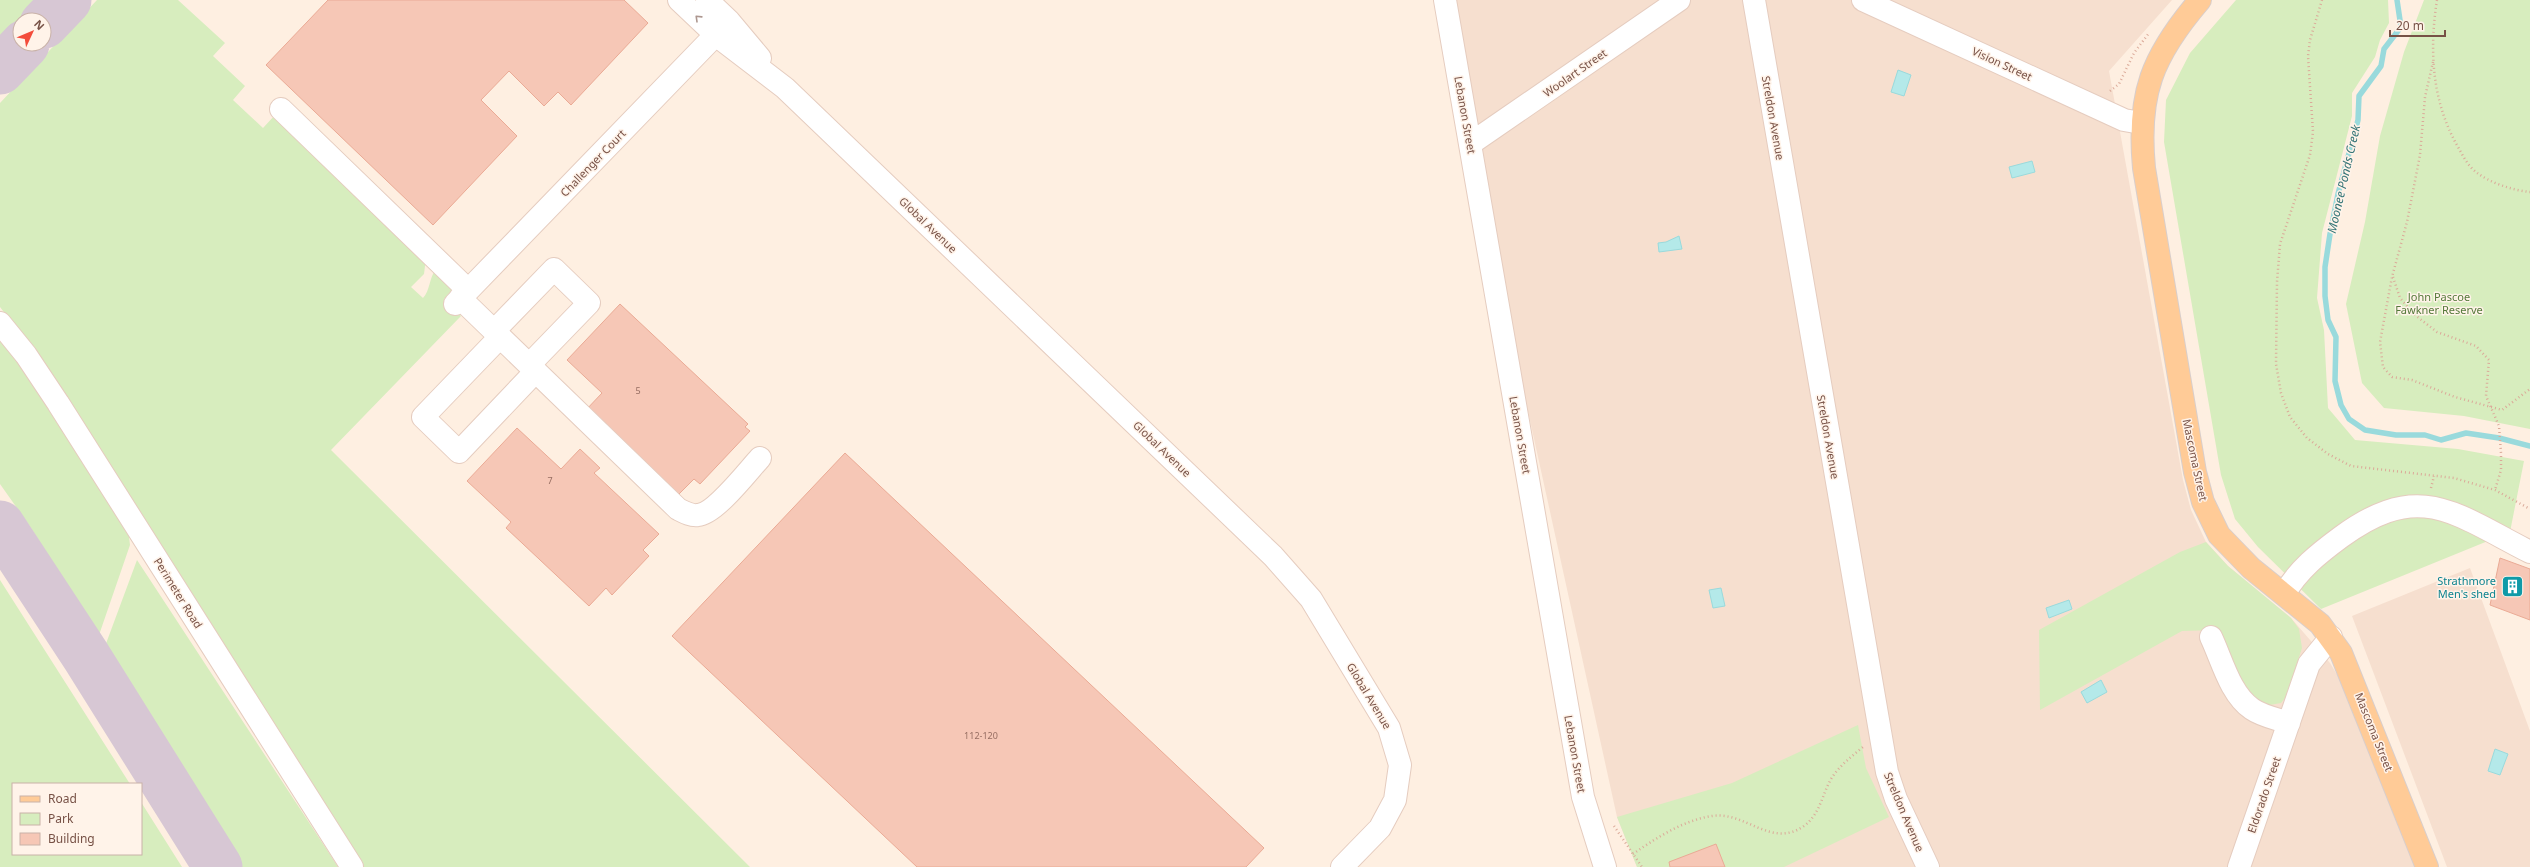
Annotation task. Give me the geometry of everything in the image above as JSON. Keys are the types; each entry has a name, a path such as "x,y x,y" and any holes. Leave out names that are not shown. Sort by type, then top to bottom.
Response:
{"main road":[{"name":"Mascoma Street","path":"2200,0 2168,40 2157,61 2149,83 2141,124 2144,168 2196,472 2203,502 2219,535 2232,550 2320,624 2331,637 2354,682 2427,867"}],"street":[{"name":"Global Avenue","path":"679,0 723,29 1274,556 1311,599 1389,728 1400,765 1395,800 1380,828 1342,867"},
{"name":"Global Avenue","path":"707,0 723,29"},
{"name":"Lebanon Street","path":"1445,0 1583,797 1605,867"},
{"name":"Woolart Street","path":"1470,144 1679,0"},
{"name":"Streldon Avenue","path":"1754,0 1887,772 1928,867"},
{"name":"Vision Street","path":"1863,0 2124,120 2141,124"},
{"name":"Challenger Court","path":"461,298 723,29"},
{"path":"281,109 461,298 678,509 692,515 700,516 712,509 760,458"},
{"path":"554,269 589,303 459,452 423,417 497,334 554,269"},
{"name":"Perimeter Road","path":"0,323 26,355 58,403 352,867"},
{"path":"2284,594 2294,577 2326,548 2357,526 2384,511 2405,506 2434,507 2462,515 2530,552"},
{"path":"2211,637 2235,690 2243,702 2259,713 2289,722"},
{"name":"Eldorado Street","path":"2239,867 2309,664 2331,637"}],"path":[{"path":"2322,0 2310,40 2308,56 2313,132 2310,155 2280,244 2275,327 2276,364 2281,393 2290,417 2307,438 2328,454 2352,466 2454,478 2495,490 2530,509"},
{"path":"2437,0 2432,32 2433,62 2437,100 2447,128 2465,159 2476,172 2494,182 2530,192"},
{"path":"2433,62 2425,98 2420,155 2407,222 2392,277 2380,342 2383,367 2392,377 2412,380 2455,398 2494,409 2502,410 2530,389"},
{"path":"2392,277 2400,298 2415,315 2437,332 2476,346 2490,360 2486,396 2494,409 2499,426 2501,453 2501,470 2495,490"},
{"path":"1633,854 1658,837 1712,816 1733,816 1770,833 1787,833 1804,826 1817,813 1831,779 1844,762 1866,745"}],"shaded area":[{"path":"1445,0 2172,0 2109,71 2183,480 2191,510 2206,542 2228,566 2291,618 2330,663 2350,696 2416,867 1637,867 1617,817 1470,147"},
{"path":"2470,568 2530,731 2530,867 2447,867 2352,616"}],"green space":[{"path":"0,0 40,0 28,12 12,12 12,29 0,41"},
{"path":"97,0 178,0 225,43 213,56 245,86 233,100 263,128 275,115 426,258 424,274 411,287 423,298 436,269 454,288 444,299 461,316 331,450 750,867 360,867 13,324 0,307 0,103 48,52 52,52 52,48"},
{"path":"2236,0 2388,0 2389,23 2380,40 2375,57 2352,93 2352,116 2322,233 2317,298 2324,330 2328,408 2355,440 2458,449 2524,461 2510,532 2321,609 2258,547 2235,519 2221,475 2164,142 2166,100 2190,53"},
{"name":"John Pascoe Fawkner Reserve","path":"2424,0 2530,0 2530,429 2464,416 2384,408 2362,383 2346,304 2365,222 2380,136 2404,52"},
{"path":"0,336 128,529 130,545 99,635 29,525 0,484"},
{"path":"2206,542 2228,566 2291,618 2299,629 2302,648 2286,697 2281,703 2264,706 2247,696 2215,630 2182,631 2040,710 2039,630 2180,552"},
{"path":"137,560 338,867 242,867 104,649"},
{"path":"0,580 129,783 12,783 12,855 142,855 142,804 182,867 0,867"},
{"path":"1858,725 1866,768 1889,817 1784,867 1637,867 1617,817 1732,783"}],"water":[{"path":"1898,70 1911,75 1904,96 1891,92"},
{"path":"2032,161 2035,172 2012,178 2009,167"},
{"path":"1679,236 1682,249 1659,252 1658,243 1666,242"},
{"path":"1721,588 1725,606 1713,608 1709,590"},
{"path":"2069,600 2072,609 2049,618 2046,608"},
{"path":"2101,680 2107,692 2087,703 2081,692"},
{"path":"2495,749 2508,754 2500,775 2488,771"}],"building":[{"path":"328,0 624,0 648,23 571,105 558,92 544,106 509,71 481,100 517,136 433,225 266,65"},
{"path":"620,304 748,424 745,427 750,431 700,484 694,479 676,497 585,411 602,393 567,360"},
{"path":"517,428 561,469 580,449 600,468 594,473 659,534 643,550 649,556 612,595 606,588 589,606 506,528 511,522 467,481"},
{"path":"845,453 1264,848 1246,867 917,867 672,636"},
{"name":"Strathmore Men's shed","path":"2500,558 2530,569 2530,620 2490,605"},
{"path":"1716,844 1725,867 1670,867 1669,862"}],"waterway":[{"name":"Moonee Ponds Creek","path":"2397,0 2401,27 2384,49 2381,66 2359,96 2358,120 2338,194 2325,267 2325,296 2328,320 2336,337 2335,381 2341,405 2349,419 2365,430 2396,435 2425,435 2441,440 2466,433 2499,438 2530,446"}],"taxiway":[{"path":"52,16 67,0"},
{"path":"0,70 17,52"},
{"path":"0,525 86,656 218,867"}],"place":[{"name":"Strathmore Men's shed","path":"2512,587"}]}
